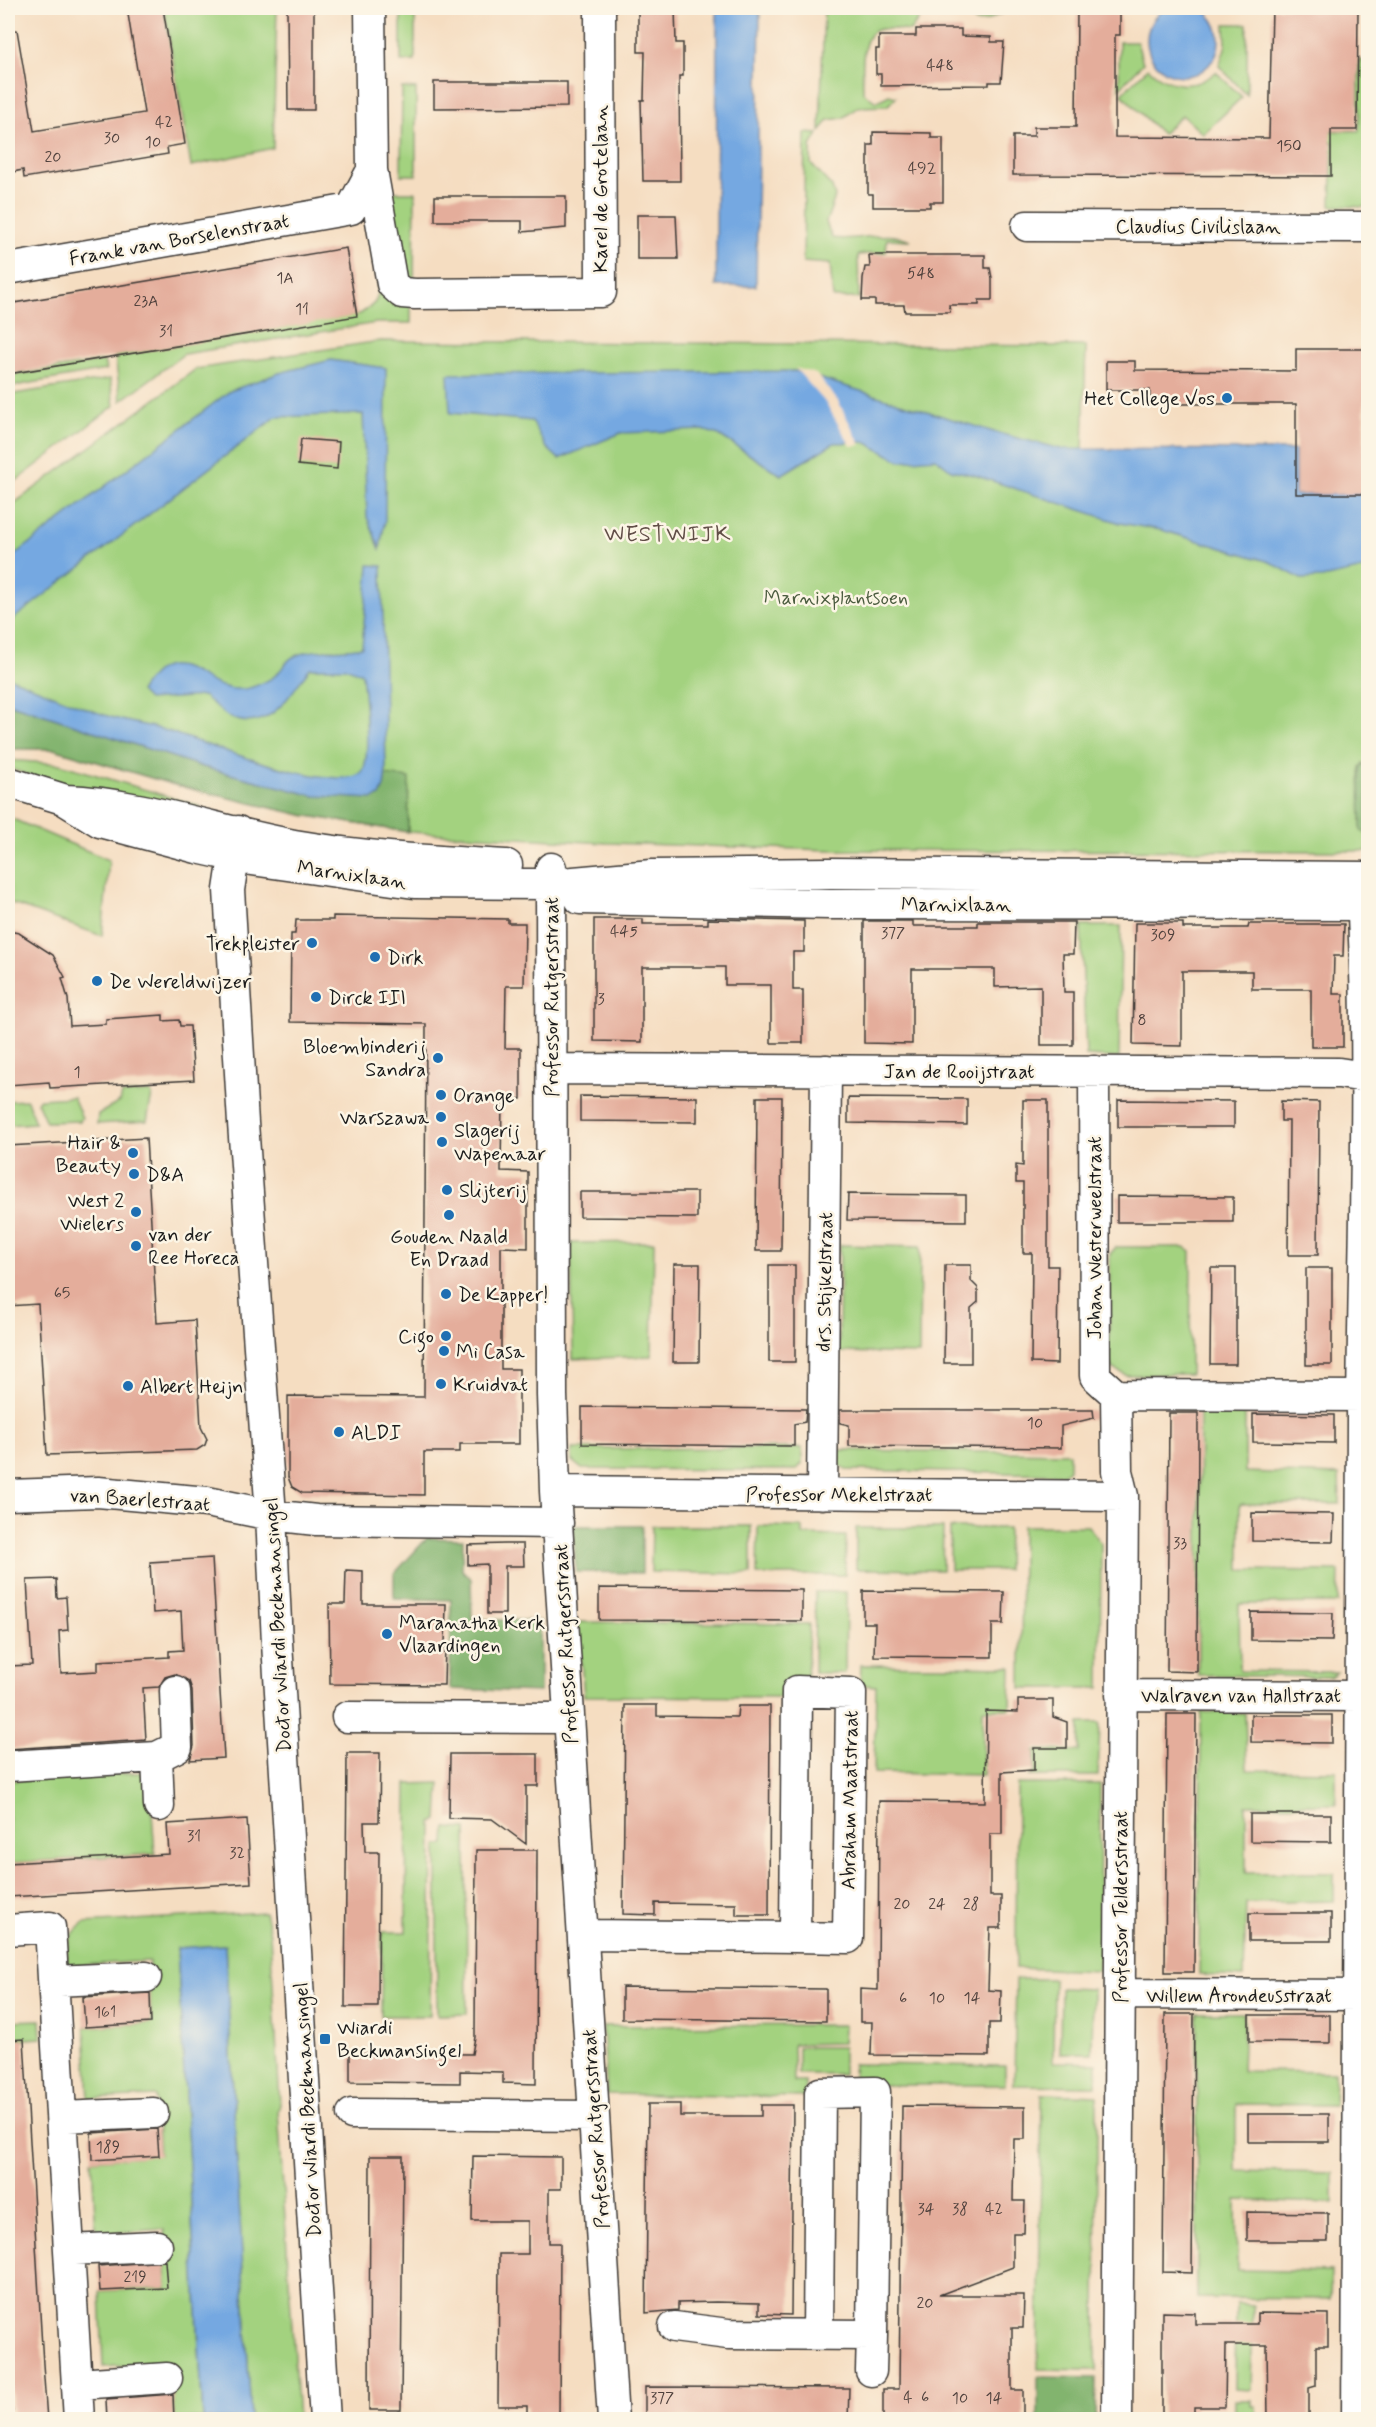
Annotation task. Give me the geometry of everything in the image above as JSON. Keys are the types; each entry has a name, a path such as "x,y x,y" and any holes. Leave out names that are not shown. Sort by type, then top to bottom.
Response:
{"street":[{"path":"370,8 372,170"},
{"name":"Karel de Grotelaan","path":"372,170 392,284 402,293 601,292 600,8"},
{"name":"Frank van Borselenstraat","path":"8,269 351,208 372,170"},
{"name":"Claudius Civilislaan","path":"1027,226 1368,227"},
{"name":"Marnixlaan","path":"8,782 63,799 105,801 202,825 236,843 293,844 414,860 550,883 841,904 1364,886"},
{"name":"Doctor Wiardi Beckmansingel","path":"236,843 229,890 271,1515 325,2420"},
{"name":"Marnixlaan","path":"550,883 652,875 830,873 1364,886"},
{"name":"Professor Rutgersstraat","path":"550,883 552,1395 555,1491 613,2420"},
{"path":"1357,2420 1363,2211 1358,1995 1364,1907 1361,1696 1365,1612 1362,1396 1366,1322 1364,886"},
{"name":"Jan de Rooijstraat","path":"552,1069 1340,1073 1365,1077"},
{"name":"drs. Stijkelstraat","path":"822,1494 826,1070"},
{"name":"Johan Westerweelstraat","path":"1094,1071 1095,1376 1116,1395"},
{"path":"1116,1395 1362,1396"},
{"name":"Professor Teldersstraat","path":"1116,1395 1117,1471 1123,1496 1117,2420"},
{"name":"Professor Mekelstraat","path":"555,1491 1123,1496"},
{"name":"van Baerlestraat","path":"8,1495 98,1492 207,1502 271,1515"},
{"path":"271,1515 316,1520 558,1522"},
{"path":"8,1766 157,1757 177,1748 175,1691"},
{"name":"Abraham Maatstraat","path":"583,1935 848,1938 851,1693 797,1691 795,1937"},
{"name":"Walraven van Hallstraat","path":"1121,1695 1361,1696"},
{"path":"347,1717 568,1718"},
{"path":"157,1757 159,1806"},
{"path":"8,1930 50,1927 79,2420"},
{"path":"54,1982 146,1977"},
{"name":"Willem Arondeusstraat","path":"1120,1994 1358,1995"},
{"path":"818,2334 820,2093 875,2092 871,2371"},
{"path":"62,2117 153,2113"},
{"path":"352,2115 594,2116"},
{"path":"69,2250 157,2246"},
{"path":"674,2327 728,2334 872,2335"},
{"path":"77,2384 166,2378"}],"green space":[{"path":"164,8 277,8 273,148 191,166"},
{"path":"401,8 415,8 415,61 401,62"},
{"path":"824,8 1012,8 988,20 977,22 962,15 921,16 910,31 885,29 871,33 863,57 863,92 876,102 889,95 896,97 887,106 858,107 843,118 829,120 820,131"},
{"path":"1225,24 1247,24 1247,95 1219,66 1226,45"},
{"path":"1119,42 1137,42 1143,63 1119,89"},
{"path":"1359,60 1368,61 1368,207 1331,206 1333,142 1326,141 1326,131 1359,131"},
{"path":"1148,68 1164,79 1181,84 1199,82 1216,72 1242,97 1203,134 1182,115 1162,134 1121,94"},
{"path":"402,88 416,89 416,175 401,175"},
{"path":"805,133 818,134 811,146 811,164 832,187 835,197 826,222 832,238 890,236 911,240 887,239 886,252 858,255 859,298 833,298 830,264 803,262"},
{"path":"385,192 415,192 414,282 407,281"},
{"path":"378,284 411,305 411,323 376,323 184,354 121,401 115,356 360,314 377,299"},
{"name":"Marnixplantsoen","path":"380,341 1086,346 1083,449 1120,523 1368,536 1368,851 830,850 607,843 408,832 302,815 175,785 54,749 8,749 8,508 196,369"},
{"path":"104,361 106,370 8,387 8,376"},
{"path":"110,379 114,406 8,487 8,395"},
{"path":"8,703 203,767 315,796 384,787 385,775 409,778 408,832 302,815 175,785 54,749 8,749"},
{"path":"8,760 60,764 200,806 199,814 40,779 8,768"},
{"path":"1363,763 1368,769 1368,835 1361,830 1360,768"},
{"path":"8,817 109,860 102,936 8,902"},
{"path":"1081,926 1121,926 1119,1058 1086,1056"},
{"path":"150,1092 152,1095 147,1121 97,1124 98,1114 120,1102 122,1094"},
{"path":"73,1097 82,1118 80,1121 46,1122 37,1102 40,1099"},
{"path":"27,1100 35,1123 8,1125 8,1101"},
{"path":"654,1242 652,1356 573,1359 571,1243"},
{"path":"840,1245 920,1247 919,1354 839,1352"},
{"path":"1116,1247 1185,1247 1191,1251 1190,1374 1126,1375 1113,1369 1109,1363 1110,1254"},
{"path":"1200,1412 1245,1413 1245,1472 1339,1475 1340,1504 1240,1504 1240,1570 1339,1571 1338,1603 1239,1604 1240,1671 1337,1672 1330,1677 1198,1675"},
{"path":"802,1448 802,1464 796,1470 582,1469 572,1461 572,1449"},
{"path":"839,1450 1069,1453 1069,1469 1064,1474 846,1470 839,1465"},
{"path":"573,1526 642,1526 642,1573 576,1572"},
{"path":"652,1526 751,1526 751,1574 651,1572"},
{"path":"758,1526 803,1527 803,1535 846,1536 845,1575 757,1575"},
{"path":"1022,1526 1088,1526 1101,1544 1100,1688 1021,1688"},
{"path":"856,1528 943,1528 942,1570 856,1569"},
{"path":"950,1528 1008,1528 1007,1570 950,1570"},
{"path":"427,1538 463,1539 462,1570 471,1579 472,1619 540,1621 540,1692 450,1689 451,1600 394,1598 394,1574"},
{"path":"815,1592 846,1592 845,1673 814,1673"},
{"path":"578,1622 809,1624 807,1683 784,1697 584,1696"},
{"path":"861,1665 1011,1667 1010,1709 983,1709 983,1775 874,1773 876,1686 860,1685"},
{"path":"1201,1712 1245,1713 1247,1770 1336,1771 1336,1804 1246,1805 1246,1873 1334,1873 1334,1901 1246,1903 1244,1977 1199,1975"},
{"path":"1080,1723 1100,1723 1098,1776 1028,1776 1035,1773 1035,1750 1079,1751"},
{"path":"149,1772 155,1854 8,1863 8,1781"},
{"path":"440,1783 438,1820 432,1823 430,2016 381,2016 382,1932 406,1932 407,1784"},
{"path":"1017,1784 1100,1784 1099,1971 1016,1968"},
{"path":"446,1828 466,1829 467,2014 437,2015 437,1845 445,1845"},
{"path":"265,1912 270,1934 280,2105 278,2110 298,2419 251,2419 225,1945 177,1948 203,2419 174,2419 170,2363 103,2367 100,2291 167,2288 164,2229 96,2234 92,2160 159,2155 156,2096 89,2099 85,2027 151,2023 149,1961 67,1966 67,1947 74,1932 84,1923"},
{"path":"1016,1979 1054,1979 1053,2062 1097,2063 1096,2086 1014,2085"},
{"path":"1061,1988 1093,1989 1092,2053 1060,2053"},
{"path":"1197,2013 1244,2013 1242,2071 1335,2072 1334,2105 1236,2104 1236,2171 1333,2173 1333,2203 1236,2200 1237,2270 1331,2272 1330,2299 1197,2298"},
{"path":"41,2020 42,2038 8,2040 8,2021"},
{"path":"844,2025 843,2043 793,2044 794,2082 805,2082 805,2097 607,2094 603,2026"},
{"path":"798,2047 843,2047 843,2074 798,2074"},
{"path":"853,2064 1005,2066 1005,2085 854,2085"},
{"path":"1042,2094 1097,2096 1096,2370 1038,2369"},
{"path":"1236,2304 1253,2305 1251,2390 1235,2389"},
{"path":"1038,2377 1096,2378 1095,2419 1038,2419"},
{"path":"1235,2400 1252,2400 1252,2406 1256,2406 1256,2419 1235,2419"}],"water":[{"path":"1183,4 1203,10 1213,20 1219,40 1213,60 1203,70 1183,76 1163,70 1153,60 1147,40 1153,20 1163,10"},
{"path":"717,8 760,8 756,286 716,286"},
{"path":"331,360 386,368 385,520 380,549 367,517 363,414 276,417 8,623 8,560 230,391 279,373"},
{"path":"796,371 994,432 1061,449 1295,450 1295,495 1368,494 1368,568 1322,578 1301,579 1270,562 1161,530 1120,523 974,475 951,470 936,458 900,461 865,442 834,443 781,475 719,435 703,430 621,433 559,459 546,447 532,421 450,413 448,374"},
{"path":"369,565 382,566 386,771 380,796 373,799 315,796 203,767 8,703 8,677 101,714 168,731 243,757 304,773 352,777 363,770 366,723 362,674 348,668 310,668 277,709 267,717 256,721 243,721 229,717 203,696 148,700 140,692 153,675 165,667 177,666 229,688 244,689 271,679 291,658 301,654 362,647"},
{"path":"225,1945 251,2419 203,2419 177,1948"}],"pier":[{"path":"795,368 816,374 838,401 861,445 851,446 825,402"}],"building":[{"path":"127,8 163,8 185,144 167,147 168,154 24,178 23,170 8,173 8,31 17,30 34,131 144,113"},
{"path":"287,8 314,8 314,110 288,110"},
{"path":"638,8 675,8 676,43 683,43 683,76 679,76 680,181 643,181 641,100 644,100 645,52 638,52"},
{"path":"1077,8 1120,8 1120,35 1115,35 1115,137 1269,138 1272,8 1358,8 1357,130 1331,130 1331,176 1013,175 1013,136 1034,136 1034,127 1076,127"},
{"path":"916,29 961,29 961,36 991,37 991,42 1004,42 1001,82 989,82 989,85 881,86 881,74 876,74 876,49 879,49 879,36 916,36"},
{"path":"434,82 567,82 567,107 434,108"},
{"path":"873,132 931,133 931,138 943,138 943,202 930,202 930,207 873,207 873,194 868,194 868,145 873,145"},
{"path":"435,196 566,196 566,228 522,232 522,221 435,221"},
{"path":"637,215 676,215 678,259 637,259"},
{"path":"346,248 357,316 8,374 8,304"},
{"path":"869,255 985,255 985,268 990,268 992,278 992,300 979,300 979,305 949,305 950,312 905,312 904,305 875,305 875,300 862,300 865,267 870,267"},
{"path":"1296,349 1364,349 1364,374 1368,374 1368,400 1364,400 1364,494 1296,494 1296,404 1150,404 1150,390 1106,390 1106,361 1135,361 1135,370 1296,371"},
{"path":"301,439 339,442 337,469 298,465"},
{"path":"333,916 508,919 508,923 525,923 524,986 506,986 505,1048 521,1048 521,1099 502,1098 501,1171 528,1172 528,1248 501,1247 501,1369 519,1369 519,1444 460,1444 460,1452 424,1452 424,1495 302,1493 292,1487 288,1477 288,1396 424,1397 426,1024 290,1022 291,934 295,934 296,920 333,920"},
{"path":"594,919 643,919 643,924 708,924 708,919 804,921 804,952 793,952 793,990 803,990 803,1043 771,1043 771,985 725,985 725,967 642,967 642,1042 594,1041"},
{"path":"864,921 913,921 913,926 978,926 978,922 1074,922 1073,954 1063,954 1064,992 1073,992 1073,1045 1041,1045 1041,986 995,987 995,969 912,969 912,1044 864,1043"},
{"path":"1135,923 1183,923 1183,928 1248,928 1249,924 1344,924 1343,956 1334,956 1333,994 1343,994 1343,1047 1311,1047 1311,989 1252,989 1252,971 1182,971 1182,1046 1133,1045"},
{"path":"8,931 19,933 53,955 65,977 62,978 68,999 70,1026 106,1024 106,1019 163,1015 163,1021 179,1020 180,1026 190,1026 194,1080 50,1088 49,1082 8,1085"},
{"path":"580,1096 697,1097 697,1122 580,1121"},
{"path":"757,1097 782,1097 781,1251 756,1251"},
{"path":"848,1098 967,1099 967,1125 848,1123"},
{"path":"1023,1100 1048,1100 1048,1266 1058,1266 1057,1364 1031,1363 1032,1253 1023,1253 1023,1183 1016,1183 1016,1165 1023,1166"},
{"path":"1118,1100 1234,1101 1234,1127 1118,1127"},
{"path":"1281,1101 1319,1102 1318,1255 1288,1255 1289,1121 1281,1121"},
{"path":"146,1138 157,1323 195,1320 201,1427 207,1439 205,1445 197,1450 47,1455 38,1304 8,1306 8,1146"},
{"path":"580,1192 697,1192 697,1218 580,1217"},
{"path":"848,1194 966,1195 966,1221 847,1220"},
{"path":"1117,1196 1233,1197 1233,1222 1117,1222"},
{"path":"674,1264 700,1264 699,1362 673,1362"},
{"path":"769,1265 795,1265 795,1362 769,1362"},
{"path":"945,1265 971,1265 971,1281 978,1288 978,1302 971,1308 971,1363 944,1363"},
{"path":"1211,1268 1236,1268 1236,1364 1210,1364"},
{"path":"1306,1268 1332,1268 1332,1365 1306,1365"},
{"path":"582,1407 806,1409 805,1422 794,1424 794,1446 582,1444"},
{"path":"840,1410 1093,1410 1094,1418 1061,1426 1061,1448 849,1446 849,1425 840,1423"},
{"path":"1169,1413 1198,1413 1197,1672 1167,1671"},
{"path":"1253,1414 1334,1415 1334,1443 1253,1442"},
{"path":"1252,1513 1334,1514 1333,1542 1252,1541"},
{"path":"523,1544 524,1566 505,1566 505,1614 487,1614 487,1564 468,1565 468,1545"},
{"path":"212,1558 224,1758 190,1760 194,1746 192,1690 189,1681 175,1674 165,1677 159,1687 143,1688 146,1740 8,1749 8,1666 32,1665 27,1580 56,1579 57,1598 66,1597 68,1630 59,1631 61,1673 98,1671 98,1661 169,1657 169,1651 183,1650 181,1611 153,1613 150,1562"},
{"name":"Maranatha Kerk Vlaardingen","path":"346,1570 363,1571 363,1604 446,1604 444,1685 330,1684 329,1604 345,1604"},
{"path":"599,1588 802,1590 802,1621 599,1620"},
{"path":"863,1591 1004,1592 1003,1624 992,1624 992,1657 874,1656 875,1623 863,1623"},
{"path":"1251,1612 1333,1613 1332,1641 1251,1640"},
{"path":"1018,1700 1053,1700 1053,1717 1067,1722 1067,1748 1034,1748 1034,1770 1002,1772 1002,1834 990,1834 990,1896 1001,1896 1001,1928 990,1928 988,1990 1001,1991 1000,2023 989,2023 989,2056 871,2055 872,2022 860,2022 860,1989 878,1990 879,1801 985,1802 986,1711 1018,1712"},
{"path":"625,1705 657,1705 657,1716 737,1717 738,1706 770,1706 769,1915 736,1915 736,1904 655,1903 655,1915 623,1914"},
{"path":"1167,1714 1196,1714 1194,1972 1165,1972"},
{"path":"1251,1715 1332,1715 1332,1743 1251,1742"},
{"path":"347,1753 380,1753 379,1822 364,1822 365,1852 379,1852 378,2007 345,2007"},
{"path":"450,1754 538,1754 538,1786 526,1786 526,1844 492,1819 449,1818"},
{"path":"1250,1814 1331,1814 1331,1842 1250,1841"},
{"path":"247,1819 251,1883 8,1897 8,1863 169,1854 167,1824"},
{"path":"476,1850 537,1850 536,2084 503,2083 503,2072 460,2071 460,2083 350,2082 350,2053 472,2054 475,2037"},
{"path":"1249,1913 1331,1913 1331,1941 1249,1941"},
{"path":"622,1987 826,1989 826,2021 622,2019"},
{"path":"150,1993 151,2023 85,2027 83,1997"},
{"path":"1165,2014 1194,2014 1192,2273 1163,2272"},
{"path":"1249,2015 1330,2015 1330,2043 1249,2042"},
{"path":"24,2039 47,2420 13,2420 8,2333 8,2040"},
{"path":"648,2104 680,2104 680,2116 761,2116 761,2105 793,2105 791,2315 759,2314 759,2303 716,2302 678,2303 678,2310 646,2313"},
{"path":"902,2106 1025,2107 1025,2139 1014,2139 1013,2201 1025,2201 1024,2233 1013,2233 1013,2267 939,2295 1024,2295 1023,2328 1012,2328 1012,2390 1023,2390 1023,2420 883,2420 883,2389 899,2389"},
{"path":"1248,2114 1329,2114 1329,2142 1248,2142"},
{"path":"157,2129 159,2156 92,2160 91,2133"},
{"path":"370,2156 403,2156 401,2410 369,2410"},
{"path":"473,2156 561,2157 561,2189 549,2189 549,2243 560,2243 559,2420 527,2420 527,2406 498,2406 499,2254 528,2254 528,2221 472,2221"},
{"path":"1247,2212 1328,2213 1328,2241 1247,2241"},
{"path":"165,2261 167,2288 100,2291 98,2266"},
{"path":"1162,2312 1195,2313 1195,2324 1257,2324 1257,2313 1328,2314 1328,2346 1316,2346 1316,2386 1309,2388 1309,2420 1268,2420 1267,2345 1226,2345 1225,2407 1194,2407 1194,2420 1162,2420"},
{"path":"645,2387 849,2388 848,2420 645,2418"},
{"path":"173,2394 174,2420 107,2420 106,2399"}],"place":[{"name":"Het College Vos","path":"1227,398"},
{"name":"Trekpleister","path":"312,943"},
{"name":"Dirk","path":"375,957"},
{"name":"De Wereldwijzer","path":"97,981"},
{"name":"Dirck III","path":"316,997"},
{"name":"Bloembinderij Sandra","path":"438,1058"},
{"name":"Orange","path":"441,1095"},
{"name":"Warszawa","path":"441,1117"},
{"name":"Slagerij Wapenaar","path":"442,1142"},
{"name":"Hair & Beauty","path":"133,1153"},
{"name":"D&A","path":"134,1174"},
{"name":"Slijterij","path":"447,1190"},
{"name":"West 2 Wielers","path":"136,1212"},
{"name":"Gouden Naald En Draad","path":"449,1215"},
{"name":"van der Ree Horeca","path":"136,1246"},
{"name":"De Kapper!","path":"446,1294"},
{"name":"Cigo","path":"446,1336"},
{"name":"Mi Casa","path":"444,1351"},
{"name":"Kruidvat","path":"441,1384"},
{"name":"Albert Heijn","path":"128,1386"},
{"name":"ALDI","path":"339,1432"},
{"name":"Maranatha Kerk Vlaardingen","path":"387,1634"},
{"name":"Wiardi Beckmansingel","path":"325,2039"}],"district":[{"name":"WESTWIJK","path":"668,533"}]}
